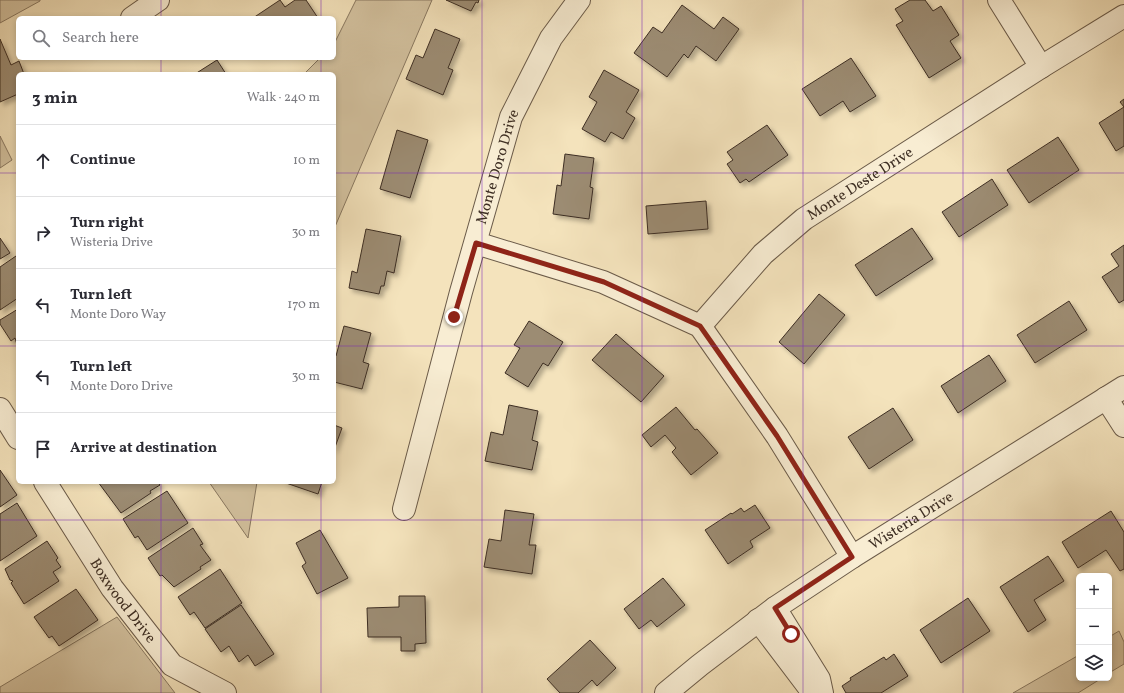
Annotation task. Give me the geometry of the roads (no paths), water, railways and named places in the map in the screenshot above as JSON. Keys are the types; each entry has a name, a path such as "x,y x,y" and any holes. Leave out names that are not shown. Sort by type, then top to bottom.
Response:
{"street":[{"path":"135,16 158,0"},
{"name":"Monte Doro Drive","path":"404,509 461,292 511,117 551,38 579,0"},
{"path":"999,0 1041,67"},
{"name":"Monte Deste Drive","path":"700,326 762,254 804,220 1041,67 1124,16"},
{"path":"476,243 604,282 700,326 777,436 852,557"},
{"path":"1115,392 1124,426"},
{"name":"Wisteria Drive","path":"666,693 766,614 852,557 1115,392"},
{"path":"0,409 16,435"},
{"name":"Boxwood Drive","path":"47,484 112,588 172,665 225,693"},
{"path":"766,614 819,679 821,692"}]}
